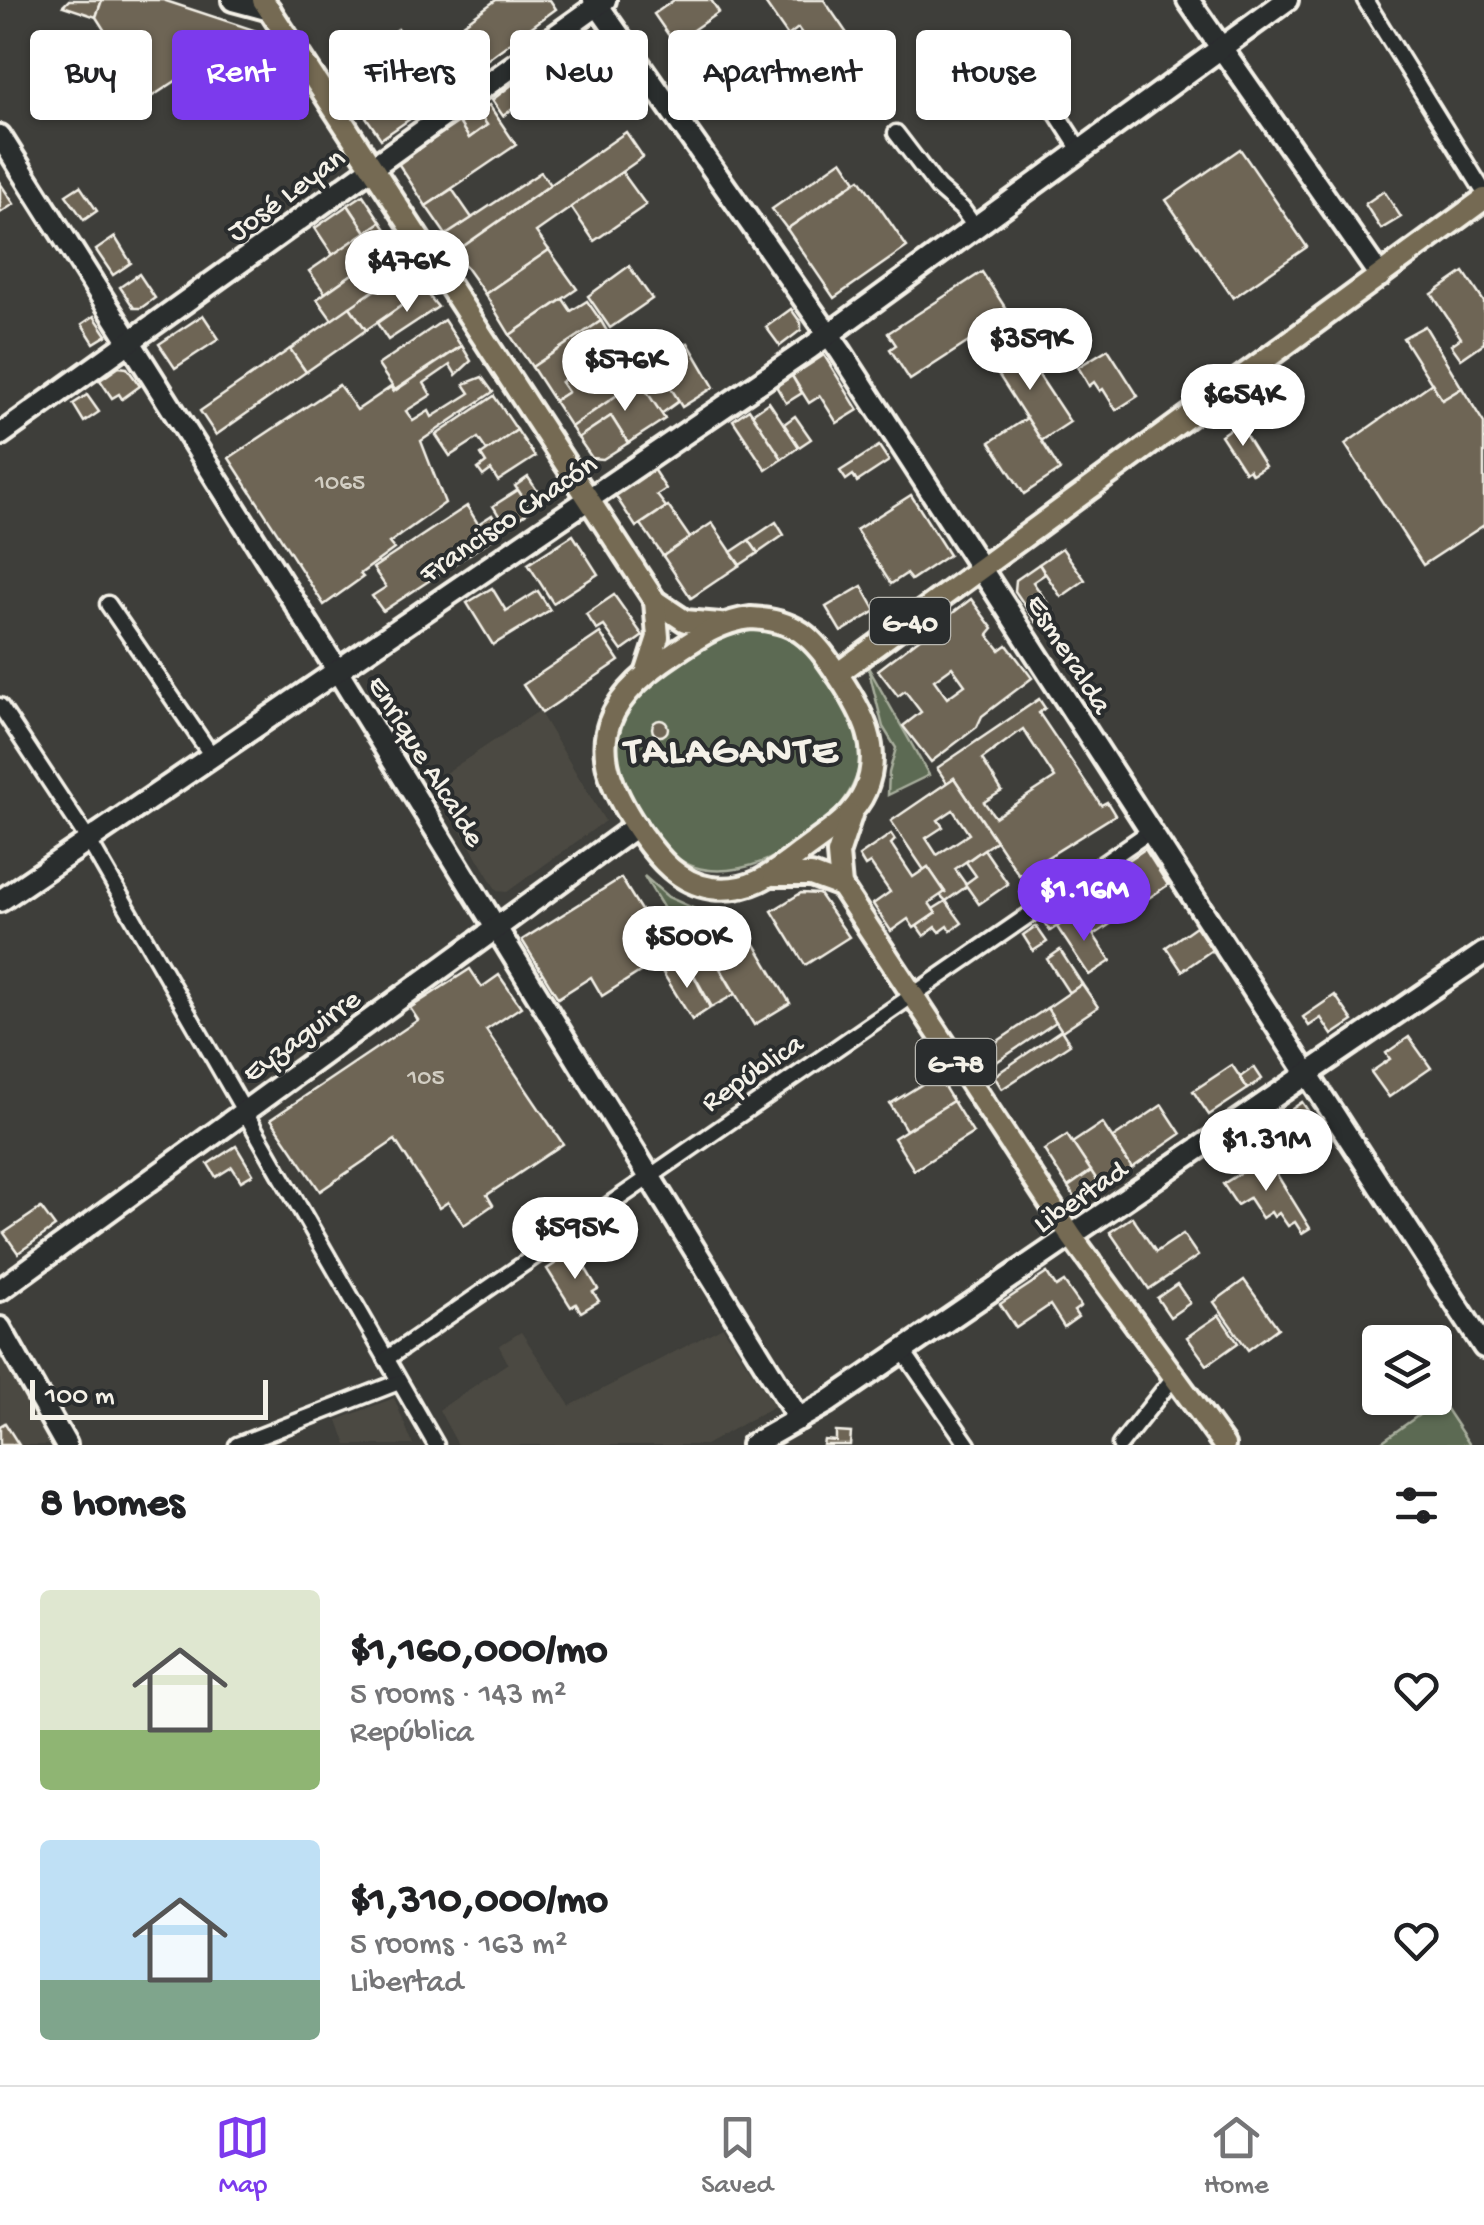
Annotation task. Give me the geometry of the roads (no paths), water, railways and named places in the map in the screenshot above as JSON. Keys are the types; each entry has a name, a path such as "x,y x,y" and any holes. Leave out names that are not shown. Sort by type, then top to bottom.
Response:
{"main road":[{"path":"267,5 654,602 658,637 647,671"},
{"name":"G-40","path":"837,674 1484,196"},
{"path":"654,602 685,620 722,624 751,618 789,625 814,643 864,720 872,744 870,778 852,813 838,854 840,886 811,875 772,875"},
{"path":"722,624 647,671 617,705 610,719 605,743 610,779 636,826 662,861 694,884 738,888 772,875 852,813"},
{"name":"G-78","path":"840,886 1072,1237 1224,1445"}],"street":[{"path":"234,0 267,5"},
{"path":"1188,0 1380,276"},
{"name":"Francisco Chacón","path":"0,901 828,334 1286,0"},
{"path":"1364,0 1484,196"},
{"name":"José Leyan","path":"0,435 599,2"},
{"name":"Esmeralda","path":"599,2 828,334 1484,1347"},
{"path":"1060,120 1080,150"},
{"path":"896,133 975,228"},
{"name":"Enrique Alcalde","path":"0,136 337,670 800,1419"},
{"path":"108,604 212,756"},
{"path":"0,706 89,842 436,1445"},
{"name":"Eyzaguirre","path":"0,1290 636,826"},
{"name":"República","path":"386,1359 1149,832"},
{"name":"Libertad","path":"752,1445 800,1419 903,1351 1484,953"},
{"path":"0,1328 66,1445"},
{"path":"903,1351 968,1445"},
{"path":"1120,1445 1174,1377"},
{"path":"238,1445 399,1382"}],"district":[{"name":"TALAGANTE","path":"732,747"}]}
